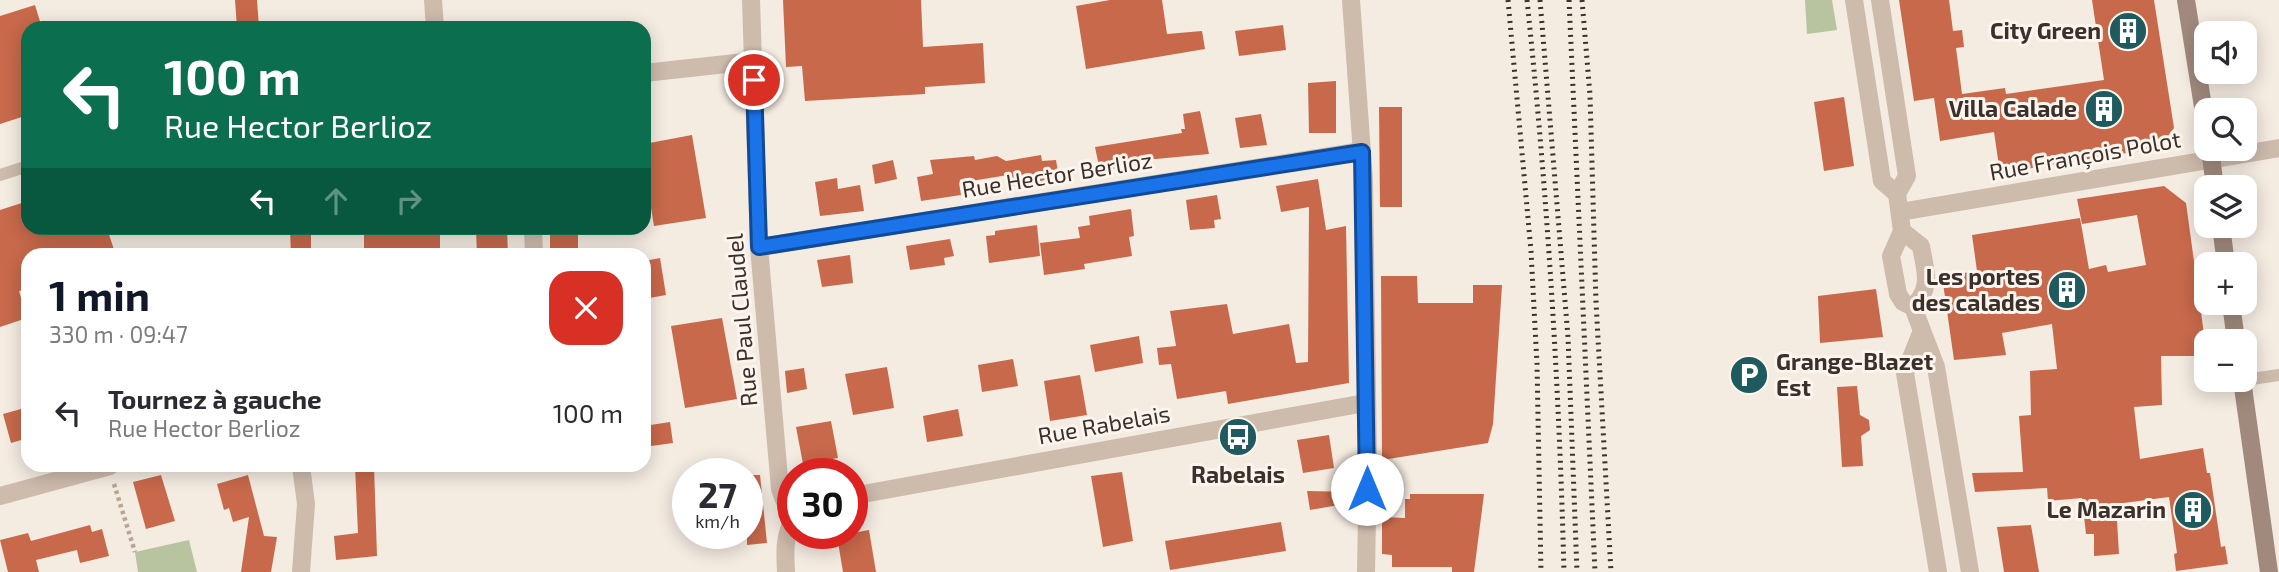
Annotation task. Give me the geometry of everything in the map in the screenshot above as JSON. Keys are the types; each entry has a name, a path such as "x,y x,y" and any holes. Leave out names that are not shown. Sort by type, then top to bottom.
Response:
{"main road":[{"path":"2186,0 2202,98"},
{"path":"2245,392 2269,572"}],"street":[{"path":"433,0 434,21"},
{"name":"Rue Paul Claudel","path":"751,0 759,247 777,458"},
{"path":"1351,0 1362,152 1368,461 1366,572"},
{"path":"1854,0 1882,181 1898,203"},
{"path":"1880,0 1907,176 1898,203 1902,231 1891,256 1898,294 1903,302 1913,307 1936,367 1970,572"},
{"path":"651,72 754,61"},
{"name":"Rue François Polot","path":"2257,150 2279,148"},
{"name":"Rue Hector Berlioz","path":"759,247 1362,152"},
{"name":"Rue François Polot","path":"1898,203 2194,156"},
{"path":"1902,231 1921,246 1926,281 1924,296 1913,307"},
{"path":"1921,333 1905,373 1938,572"},
{"name":"Rue Rabelais","path":"868,493 1365,403"},
{"path":"0,496 87,472"},
{"path":"301,572 306,505 302,472"},
{"path":"785,549 786,572"}],"lane":[{"path":"0,175 21,168"},
{"path":"2257,378 2279,375"}],"path":[{"path":"111,472 135,552"}],"green space":[{"path":"1805,0 1832,0 1837,30 1807,34"},
{"path":"189,540 197,572 138,572 135,552"}],"building":[{"path":"235,0 257,0 258,21 236,21"},
{"path":"783,0 921,0 923,47 983,43 985,83 925,87 925,94 805,101 802,66 786,67"},
{"path":"1110,0 1162,0 1167,34 1202,31 1205,49 1086,69 1076,6"},
{"path":"1899,0 1949,0 1953,31 1962,30 1964,47 1956,48 1962,94 2005,88 2006,94 2104,80 2092,0 2154,0 2174,128 2159,148 2000,173 1994,132 1940,141 1934,98 1914,101"},
{"path":"35,5 40,21 21,21 21,117 0,124 0,16"},
{"path":"1283,25 1286,50 1239,56 1235,31"},
{"path":"1336,81 1336,133 1309,133 1308,83"},
{"path":"1844,97 1854,166 1824,171 1814,102"},
{"path":"1379,107 1402,107 1402,207 1380,207"},
{"path":"1200,111 1209,154 1134,161 1135,165 1100,171 1095,147 1182,133 1181,129 1185,129 1183,114"},
{"path":"1261,114 1267,145 1240,148 1235,118"},
{"path":"692,135 706,218 654,226 651,208 651,143"},
{"path":"1041,155 1042,161 1056,160 1059,178 1010,186 1008,175 959,183 961,195 921,201 917,177 933,174 930,160 974,156 975,160 997,156 1006,161"},
{"path":"893,160 897,179 875,184 872,165"},
{"path":"837,178 838,189 860,185 864,211 820,216 815,182"},
{"path":"1318,179 1326,230 1346,226 1349,383 1228,404 1226,391 1177,399 1171,364 1159,365 1157,348 1176,346 1170,311 1227,304 1233,334 1289,324 1296,363 1308,362 1309,207 1281,212 1276,186"},
{"path":"2164,186 2186,203 2194,261 2194,315 2201,315 2203,329 2194,329 2194,356 2161,356 2162,405 2134,407 2140,459 2203,448 2207,473 2210,473 2221,547 2225,546 2228,564 2176,571 2174,554 2177,553 2169,497 2116,504 2119,554 2094,556 2094,534 2086,534 2082,498 2048,501 2047,488 1975,492 1972,473 2023,472 2019,416 2031,415 2030,371 2057,369 2052,324 2002,333 2006,355 1954,360 1942,276 1977,271 1972,235 2080,218 2089,269 2106,265 2108,272 2146,265 2137,215 2082,224 2077,199"},
{"path":"1217,195 1221,219 1214,220 1215,228 1190,230 1186,200"},
{"path":"21,203 21,235 109,235 113,248 21,248 21,320 0,327 0,210"},
{"path":"1131,209 1134,236 1129,237 1132,256 1084,264 1085,269 1044,275 1040,243 1080,238 1078,227 1090,225 1089,216"},
{"path":"1037,225 1040,256 989,263 986,236 995,235 995,231"},
{"path":"290,235 311,235 311,248 291,248"},
{"path":"364,235 440,235 440,248 364,248"},
{"path":"476,235 507,235 508,248 477,248"},
{"path":"550,235 578,235 578,248 550,248"},
{"path":"950,239 954,256 944,258 945,265 910,270 906,246"},
{"path":"850,255 853,283 822,287 817,260"},
{"path":"660,258 666,295 651,298 651,260"},
{"path":"1381,276 1417,276 1418,303 1473,303 1473,285 1502,285 1493,424 1488,443 1382,460"},
{"path":"1876,289 1883,337 1820,343 1818,296"},
{"path":"722,318 737,399 685,408 671,326"},
{"path":"1139,336 1143,363 1095,372 1090,345"},
{"path":"1013,359 1018,386 982,392 978,365"},
{"path":"887,367 894,408 853,415 845,374"},
{"path":"804,368 807,389 787,393 785,371"},
{"path":"1080,375 1087,415 1050,421 1044,381"},
{"path":"1857,386 1860,415 1869,420 1870,430 1861,436 1863,466 1842,467 1837,387"},
{"path":"21,409 21,440 11,443 3,414"},
{"path":"958,409 963,436 927,442 923,416"},
{"path":"831,421 838,458 802,458 796,427"},
{"path":"670,422 673,443 651,446 651,425"},
{"path":"1329,435 1334,468 1303,473 1297,440"},
{"path":"355,472 374,472 377,556 336,560 334,536 358,533"},
{"path":"1122,472 1133,541 1103,547 1091,476"},
{"path":"161,475 175,521 146,529 133,482"},
{"path":"248,475 264,536 277,537 271,572 241,572 249,517 233,522 229,508 224,510 217,484"},
{"path":"1307,491 1356,492 1356,502 1310,510"},
{"path":"1410,494 1484,494 1474,572 1452,572 1452,567 1392,567 1392,555 1382,554 1382,517 1405,518 1405,499 1410,499"},
{"path":"763,504 767,543 763,543"},
{"path":"1281,522 1286,551 1170,570 1165,541"},
{"path":"90,525 92,532 102,529 109,556 80,563 77,550 36,560 39,572 8,572 0,540 28,533 31,541"},
{"path":"2031,525 2039,572 2004,572 1997,527"},
{"path":"868,530 876,572 843,572 839,549 868,549"}],"railway":[{"path":"1508,0 1531,251 1537,364 1541,572"},
{"path":"1527,0 1551,286 1564,572"},
{"path":"1540,0 1568,337 1577,572"},
{"path":"1569,0 1595,572"},
{"path":"1582,0 1590,95 1596,302 1611,572"}],"place":[{"name":"City Green","path":"2128,31"},
{"name":"Villa Calade","path":"2104,109"},
{"name":"Les portes des calades","path":"2067,290"},
{"name":"Grange-Blazet Est","path":"1749,375"},
{"name":"Rabelais","path":"1238,437"},
{"name":"Le Mazarin","path":"2193,510"}],"route":[{"path":"754,80 759,247 1362,152 1367,489"}]}
